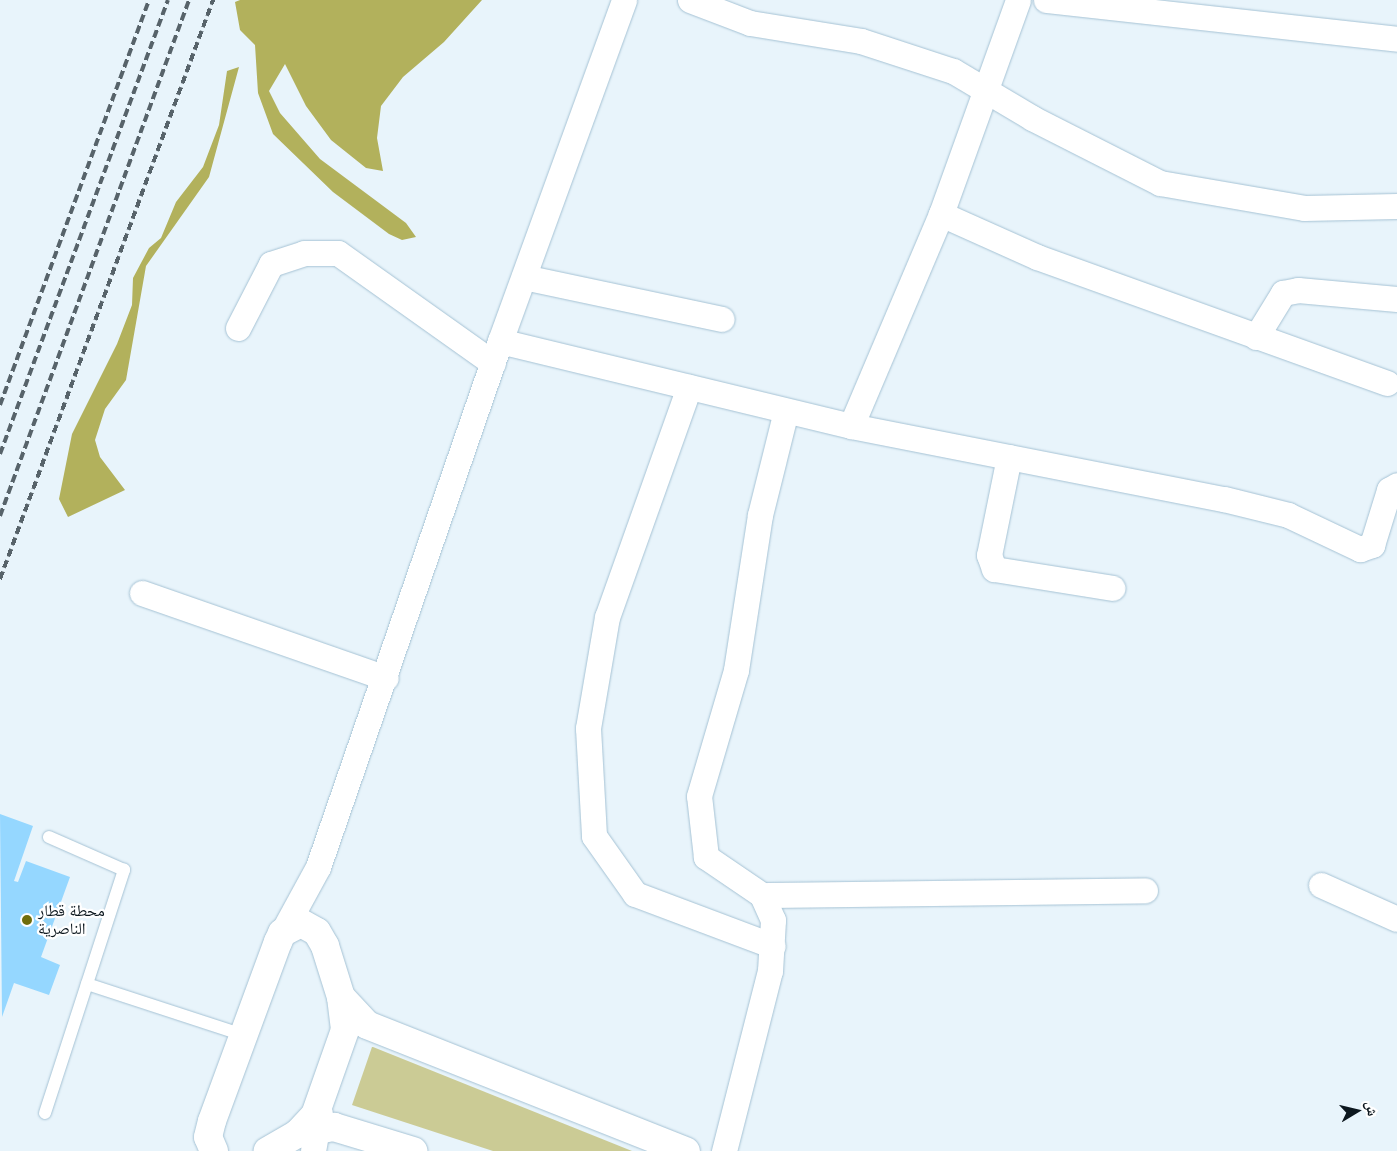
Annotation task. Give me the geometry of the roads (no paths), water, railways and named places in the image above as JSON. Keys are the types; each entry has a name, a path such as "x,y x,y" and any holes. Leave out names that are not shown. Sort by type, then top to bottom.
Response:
{"street":[{"path":"209,1146 243,1035 282,933 318,867 386,678 496,352 624,0"},
{"path":"690,0 750,23 861,41 953,71 988,92 1160,183 1304,208 1397,206"},
{"path":"851,426 941,214 988,92 1018,0"},
{"path":"1046,0 1397,39"},
{"path":"941,214 1037,257 1387,383"},
{"path":"238,328 271,264 304,253 338,253 496,352 689,387 851,426 1288,515 1360,549 1372,545 1389,490 1397,485"},
{"path":"524,277 722,319"},
{"path":"1256,337 1283,293 1298,290 1397,299"},
{"path":"689,387 607,617 588,728 594,836 635,894 773,946"},
{"path":"724,1151 773,946 773,920 762,895 706,857 699,796 736,670 760,515 786,411"},
{"path":"1009,457 989,555 994,569 1112,588"},
{"path":"142,593 386,678"},
{"path":"309,1138 345,1030 341,997 325,946 314,899 318,867"},
{"path":"1320,885 1397,919"},
{"path":"762,895 1145,890"},
{"path":"282,933 301,923 317,932 325,946"},
{"path":"341,997 367,1025 686,1151"},
{"path":"268,1151 309,1138 347,1129 413,1151"}],"lane":[{"path":"45,1113 124,870 49,837"},
{"path":"87,984 243,1035"}],"railway":[{"path":"0,405 149,0"},
{"path":"0,454 168,0"},
{"path":"0,516 189,0"},
{"path":"0,579 213,0"}],"place":[{"name":"محطة قطار الناصرية","path":"27,920"}]}
